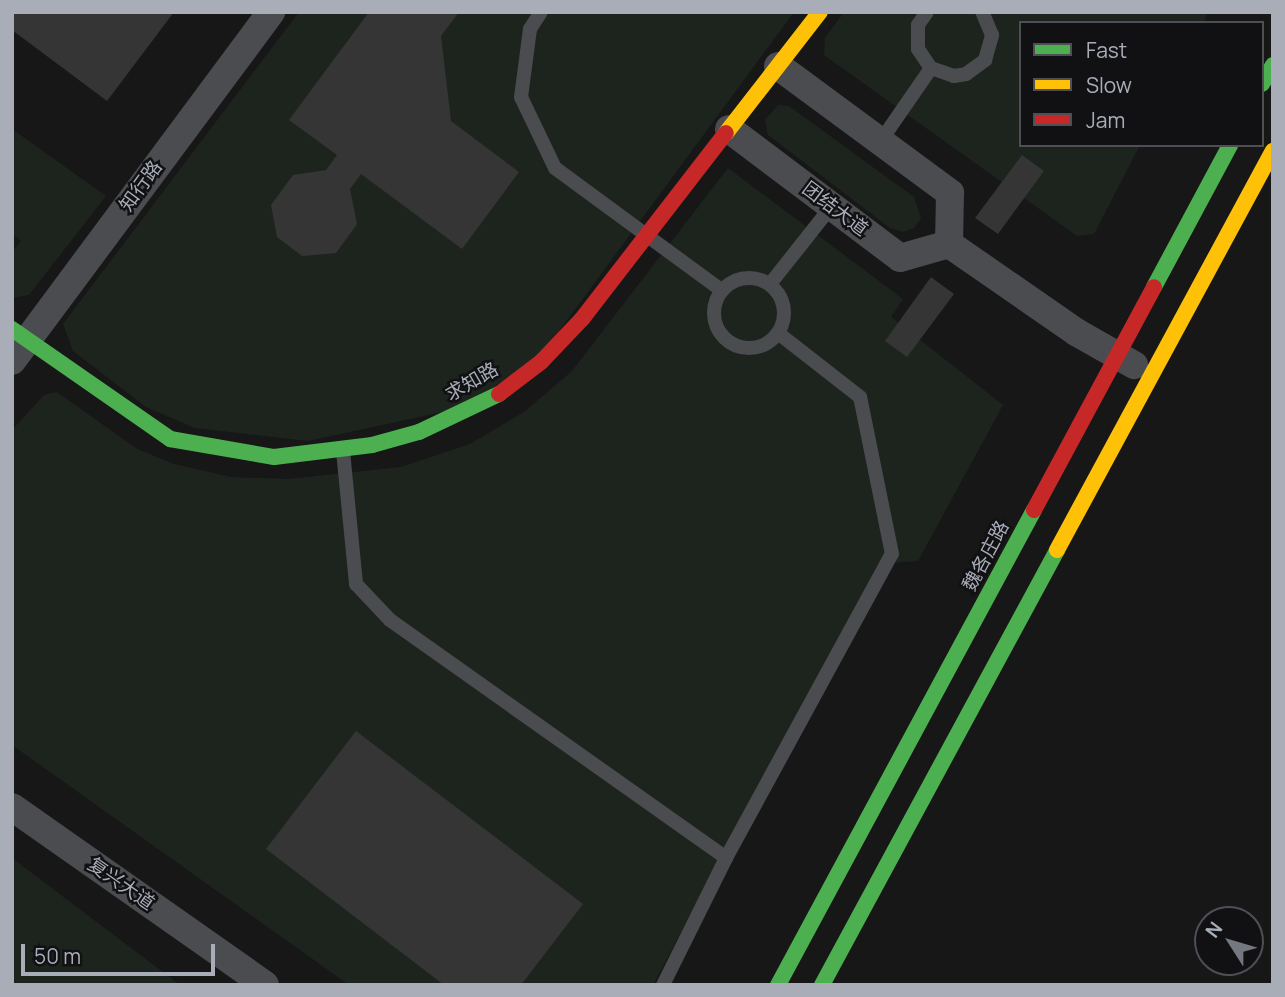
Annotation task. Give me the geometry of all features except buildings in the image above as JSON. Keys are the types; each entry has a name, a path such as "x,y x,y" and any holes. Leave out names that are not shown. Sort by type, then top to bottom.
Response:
{"main road":[{"name":"求知路","path":"18,344 170,439 274,457 342,449 419,432 502,393 541,362 582,319 820,12"},
{"path":"1264,81 1273,65"},
{"name":"魏各庄路","path":"778,985 1229,147"},
{"path":"822,985 1273,151"}],"street":[{"name":"知行路","path":"18,344 271,12"},
{"path":"778,66 950,193 950,244 1076,332 1153,375"},
{"name":"团结大道","path":"729,129 900,258 950,244"},
{"name":"复兴大道","path":"12,807 265,985"}],"lane":[{"path":"541,12 530,29 523,64 521,96 533,130 555,169 722,290"},
{"path":"924,13 916,37 922,60 931,68 954,76 977,68 985,60 992,35 982,12"},
{"path":"880,142 931,68"},
{"path":"770,284 831,206"},
{"path":"742,278 770,284 785,310 778,333 761,346 738,346 728,341 715,323 716,300 722,290 742,278"},
{"path":"663,985 726,858 891,554 860,397 778,333"},
{"path":"342,449 356,584 390,620 726,858"}],"shaded area":[{"path":"299,12 794,12 540,357 461,408 308,441 195,428 146,407 73,351 63,324"},
{"path":"844,12 1208,12 1204,21 1019,21 1019,147 1139,147 1094,234 1077,236 824,55 825,38"},
{"path":"778,105 789,106 914,197 921,218 914,228 903,232 890,228 768,135 765,120"},
{"path":"12,129 106,196 29,295 12,298 12,252 21,241 12,234"},
{"path":"728,168 903,299 891,317 1003,405 918,561 878,564 653,985 349,985 12,745 12,430 44,395 57,392 137,449 174,464 231,477 288,479 401,467 470,444 524,412 572,371"},
{"path":"12,858 180,985 12,985"}],"traffic: fast":[{"path":"1264,81 1273,65"},
{"path":"1154,287 1229,147"},
{"path":"12,329 170,439 274,457 372,445 419,432 499,394"},
{"path":"778,985 1034,510"},
{"path":"822,985 1057,550"}],"traffic: slow":[{"path":"726,133 820,12"},
{"path":"1057,550 1273,151"}],"traffic: jam":[{"path":"499,394 541,362 582,319 726,133"},
{"path":"1034,510 1154,287"}]}
